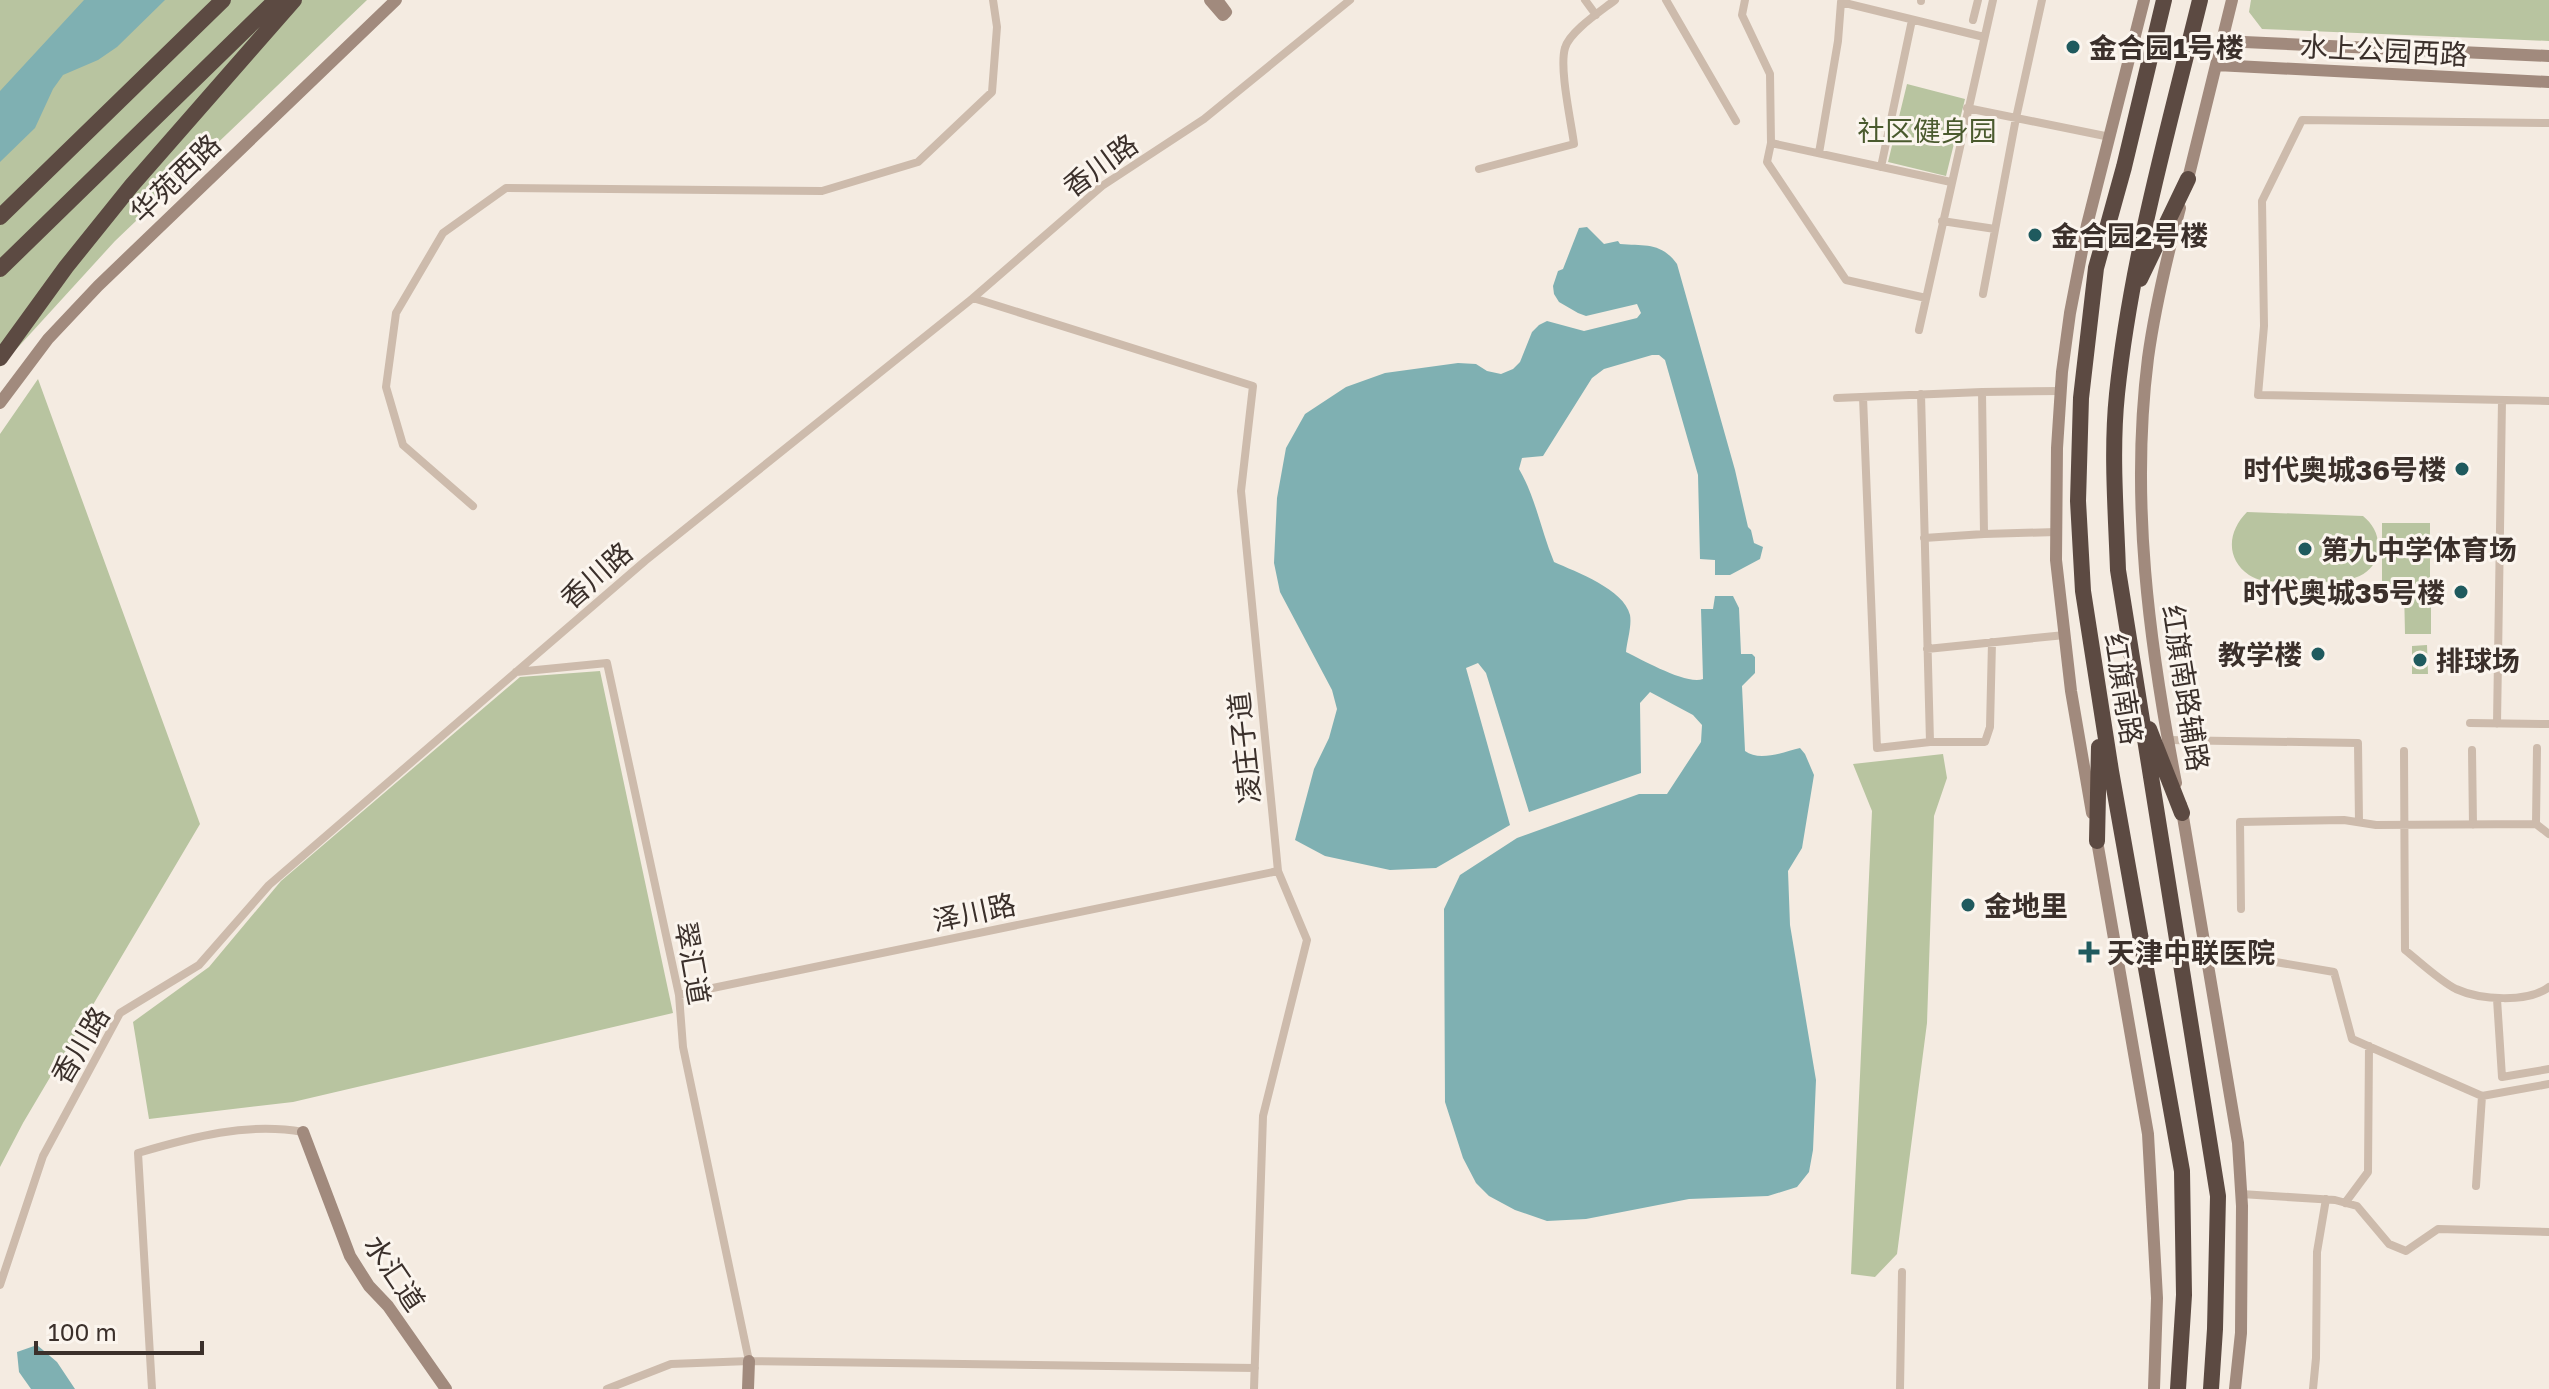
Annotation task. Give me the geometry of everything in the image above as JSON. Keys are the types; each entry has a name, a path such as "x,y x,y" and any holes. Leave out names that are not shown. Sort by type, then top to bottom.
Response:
{"highway":[{"path":"0,217 223,0"},
{"path":"0,269 276,0"},
{"path":"0,358 66,267 132,185 294,0"},
{"name":"红旗南路","path":"2164,0 2096,268 2081,398 2078,501 2082,576 2100,702 2182,1171 2184,1295 2178,1389"},
{"name":"红旗南路","path":"2200,0 2129,302 2116,396 2114,467 2118,570 2218,1196 2211,1389"},
{"path":"2129,302 2188,179"},
{"path":"2138,701 2182,813"},
{"path":"2097,841 2100,702"}],"main road":[{"name":"华苑西路","path":"0,389 37,341 111,263 385,0"},
{"name":"华苑西路","path":"0,403 48,339 98,286 396,0"},
{"path":"1210,0 1224,14 1217,0"},
{"path":"2144,0 2087,225 2070,313 2057,448 2056,560 2071,691 2148,1134 2157,1298 2154,1389"},
{"name":"红旗南路辅路","path":"2232,0 2161,281 2142,431 2142,500 2150,637 2238,1143 2241,1333 2235,1389"},
{"name":"水上公园西路","path":"2222,41 2549,56"},
{"name":"水上公园西路","path":"2216,65 2549,82"},
{"name":"水汇道","path":"303,1132 350,1256 446,1389"},
{"path":"748,1389 749,1361"}],"street":[{"path":"473,506 403,445 386,387 396,313 443,233 506,188 822,191 918,162 992,92 997,27 993,0"},
{"name":"香川路","path":"0,1285 43,1156 120,1013 199,965 269,885 645,561 973,298 1102,186 1204,119 1350,0"},
{"path":"1585,0 1596,15"},
{"path":"1479,169 1574,144 1564,65 1565,47 1575,33 1615,0"},
{"path":"1666,0 1736,121"},
{"path":"1745,0 1742,15 1770,74 1771,143 1767,162 1846,280 1926,298"},
{"path":"1973,20 1978,0"},
{"path":"1919,330 1993,0"},
{"path":"1983,294 2042,0"},
{"path":"1819,153 1838,41 1836,1 1984,37"},
{"path":"1881,167 1912,20"},
{"path":"1967,108 2110,137"},
{"path":"2549,123 2302,120 2262,201 2264,326 2258,395 2549,401"},
{"path":"1771,143 1951,182"},
{"path":"1942,221 1995,229"},
{"name":"凌庄子道","path":"973,298 1253,386 1241,491 1278,871 1307,940 1263,1116 1254,1389"},
{"path":"1837,398 2061,391"},
{"path":"1982,392 1984,534"},
{"path":"1921,394 1930,742"},
{"path":"1863,397 1877,748 1930,742 1985,742 1990,727 1992,642"},
{"path":"2497,724 2502,400"},
{"path":"1924,538 2056,532"},
{"path":"1927,649 2065,635"},
{"name":"翠汇道","path":"516,672 607,663 679,995 683,1047 749,1361"},
{"path":"2470,723 2549,724"},
{"path":"2168,740 2358,743 2359,822"},
{"path":"2536,824 2537,748"},
{"path":"2472,750 2473,825"},
{"path":"2404,751 2405,950 2456,989 2497,999 2539,994 2549,987"},
{"path":"2241,909 2240,822 2536,824 2549,834"},
{"name":"泽川路","path":"679,995 1278,871"},
{"path":"2206,950 2334,972 2352,1039 2482,1096 2549,1084"},
{"path":"2497,999 2502,1077 2549,1069"},
{"path":"2345,1203 2368,1172 2369,1046"},
{"path":"2476,1186 2482,1096"},
{"path":"152,1389 138,1153 199,1135 276,1127 303,1132"},
{"path":"2241,1194 2326,1199 2357,1206 2389,1244 2406,1251 2438,1229 2549,1232"},
{"path":"2313,1389 2317,1252 2326,1199"},
{"path":"1900,1389 1902,1272"},
{"path":"607,1389 671,1364 749,1361 1255,1368"}],"green space":[{"path":"0,0 367,0 115,241 0,367"},
{"path":"2251,0 2549,0 2549,41 2262,29 2249,12"},
{"name":"社区健身园","path":"1907,84 1965,99 1946,176 1888,162"},
{"path":"38,379 200,824 0,1167 0,434"},
{"name":"第九中学体育场","path":"2247,512 2363,516 2376,534 2378,548 2375,561 2359,576 2334,582 2254,578 2236,561 2232,544 2236,527"},
{"path":"2382,523 2430,523 2430,584 2382,584"},
{"path":"2404,588 2431,588 2431,634 2405,634"},
{"name":"排球场","path":"2427,645 2428,674 2412,674 2412,646"},
{"path":"600,671 673,1013 293,1102 149,1119 133,1022 209,967 281,881 520,677"},
{"path":"1943,754 1947,778 1934,816 1927,1023 1897,1254 1875,1277 1851,1274 1872,811 1853,764"}],"water":[{"path":"84,0 165,0 117,47 98,60 63,75 35,128 0,162 0,91"},
{"path":"1587,227 1604,244 1618,241 1620,244 1652,246 1665,252 1677,264 1748,527 1754,543 1763,547 1760,559 1730,575 1715,575 1715,560 1700,559 1698,475 1665,360 1659,355 1604,369 1592,378 1543,456 1522,458 1519,469 1530,491 1554,562 1598,582 1626,606 1630,629 1626,652 1676,675 1703,679 1701,609 1713,609 1715,596 1733,596 1739,608 1741,654 1755,657 1755,673 1742,686 1745,751 1764,756 1800,748 1814,775 1802,848 1788,871 1790,925 1816,1080 1813,1150 1809,1172 1797,1187 1768,1196 1689,1199 1586,1219 1547,1221 1515,1210 1489,1196 1476,1183 1463,1158 1445,1102 1444,909 1460,875 1517,838 1639,794 1667,794 1701,742 1702,725 1693,715 1650,692 1640,703 1641,773 1529,812 1486,673 1478,663 1466,668 1510,825 1436,868 1390,870 1325,856 1295,840 1314,769 1329,738 1337,709 1332,690 1280,592 1274,563 1277,498 1286,448 1305,414 1346,387 1385,373 1458,363 1476,364 1487,371 1501,374 1520,362 1532,332 1547,321 1584,331 1637,318 1641,313 1637,304 1586,316 1559,302 1554,294 1558,271 1563,269 1579,228"},
{"path":"37,1345 57,1362 75,1389 31,1389 19,1372 17,1352"}],"place":[{"name":"金合园1号楼","path":"2073,47"},
{"name":"金合园2号楼","path":"2035,235"},
{"name":"时代奥城36号楼","path":"2462,469"},
{"name":"第九中学体育场","path":"2305,549"},
{"name":"时代奥城35号楼","path":"2461,592"},
{"name":"教学楼","path":"2318,654"},
{"name":"排球场","path":"2420,660"},
{"name":"金地里","path":"1968,905"},
{"name":"天津中联医院","path":"2089,952"}]}
